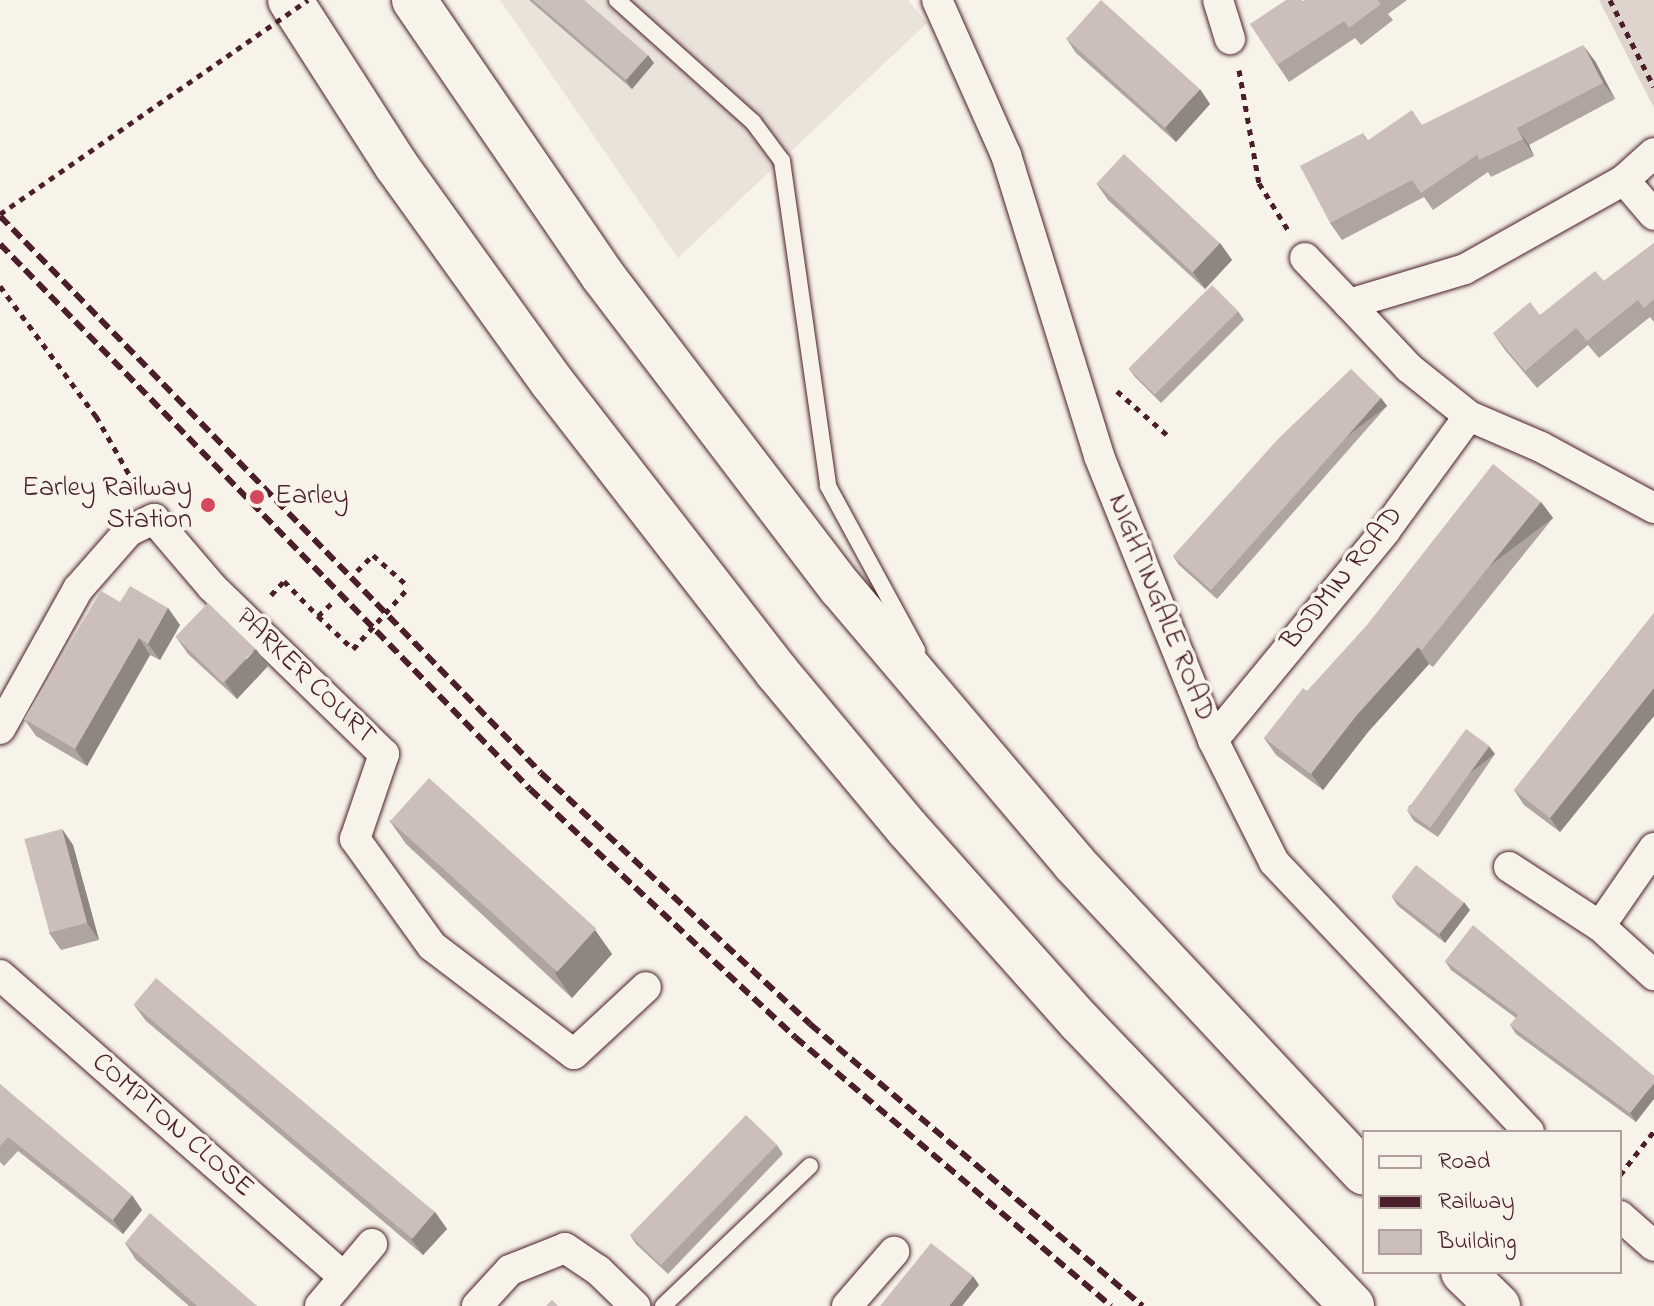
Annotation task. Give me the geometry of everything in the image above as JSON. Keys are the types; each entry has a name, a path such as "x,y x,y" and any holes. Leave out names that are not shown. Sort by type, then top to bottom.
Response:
{"main road":[{"path":"290,0 396,165 552,382 777,672 907,828 1080,1022 1352,1306"},
{"path":"414,0 603,276 841,588 1105,897 1362,1171"},
{"path":"1465,1274 1498,1306"}],"street":[{"name":"NIGHTINGALE ROAD","path":"937,0 1006,155 1099,456 1213,740 1274,862 1527,1130"},
{"path":"1218,0 1230,39"},
{"path":"1349,304 1465,269 1624,180 1654,153"},
{"path":"1624,180 1654,215"},
{"path":"1305,258 1409,368 1469,416 1541,447 1654,508"},
{"name":"BODMIN ROAD","path":"1213,740 1385,531 1469,416"},
{"path":"0,729 78,589 129,531 154,519 212,587"},
{"name":"PARKER COURT","path":"212,587 384,754 355,839 432,946 574,1054 646,987"},
{"path":"1600,926 1654,848"},
{"path":"1509,867 1600,926 1654,975"},
{"name":"COMPTON CLOSE","path":"0,975 344,1277"},
{"path":"1622,1218 1654,1246"},
{"path":"320,1306 372,1244"},
{"path":"477,1306 510,1270 565,1248 598,1270 635,1306"},
{"path":"847,1306 894,1252"}],"lane":[{"path":"617,0 753,122 782,161 828,486 967,738"},
{"path":"663,1306 810,1166"}],"path":[{"path":"0,214 308,0"},
{"path":"1610,0 1654,87"},
{"path":"1230,39 1249,108 1259,183 1305,258"},
{"path":"0,286 96,416 154,519"},
{"path":"212,587 258,582 270,596 284,581 353,649 409,587 373,555 357,571"},
{"path":"318,616 334,601"},
{"path":"1622,1172 1654,1131"}],"shaded area":[{"path":"500,0 908,0 927,23 678,258"},
{"path":"1599,0 1654,0 1654,108"}],"building":[{"path":"533,0 584,0 648,55 626,80"},
{"path":"1101,0 1200,89 1165,128 1066,39"},
{"path":"1286,0 1378,0 1381,4 1349,28 1344,21 1277,65 1250,24"},
{"path":"1583,45 1603,83 1517,128 1523,139 1479,160 1477,155 1421,193 1412,180 1330,223 1300,166 1363,133 1367,141 1412,110 1422,125"},
{"path":"1124,154 1220,243 1193,273 1097,183"},
{"path":"1654,243 1654,299 1644,308 1638,300 1587,341 1576,328 1525,371 1493,333 1530,302 1540,315 1595,271 1604,281"},
{"path":"1212,285 1238,311 1155,395 1129,368"},
{"path":"1351,369 1381,398 1211,590 1173,556 1278,439"},
{"path":"1493,464 1541,502 1422,650 1418,647 1356,716 1311,774 1264,738 1303,688 1307,691 1367,625"},
{"path":"130,586 168,608 148,644 139,638 75,749 24,719 101,591 120,602"},
{"path":"208,603 255,649 223,683 175,637"},
{"path":"1654,613 1654,688 1550,818 1514,790"},
{"path":"1466,729 1489,746 1430,828 1407,811"},
{"path":"429,778 596,929 557,972 390,821"},
{"path":"62,829 87,923 49,933 24,839"},
{"path":"1416,865 1464,903 1439,934 1391,897"},
{"path":"1473,925 1654,1076 1654,1083 1630,1113 1510,1025 1518,1015 1445,961"},
{"path":"156,978 435,1212 412,1239 134,1005"},
{"path":"0,1084 132,1195 113,1220 8,1137 0,1146"},
{"path":"746,1115 777,1145 661,1265 630,1235"},
{"path":"150,1213 257,1306 197,1306 125,1243"},
{"path":"931,1243 973,1276 949,1306 880,1306"}],"railway":[{"path":"0,216 541,773 810,1024 1143,1306"},
{"path":"0,244 530,789 795,1037 1111,1306"}],"place":[{"name":"Earley","path":"257,497"},
{"name":"Earley Railway Station","path":"208,505"}]}
